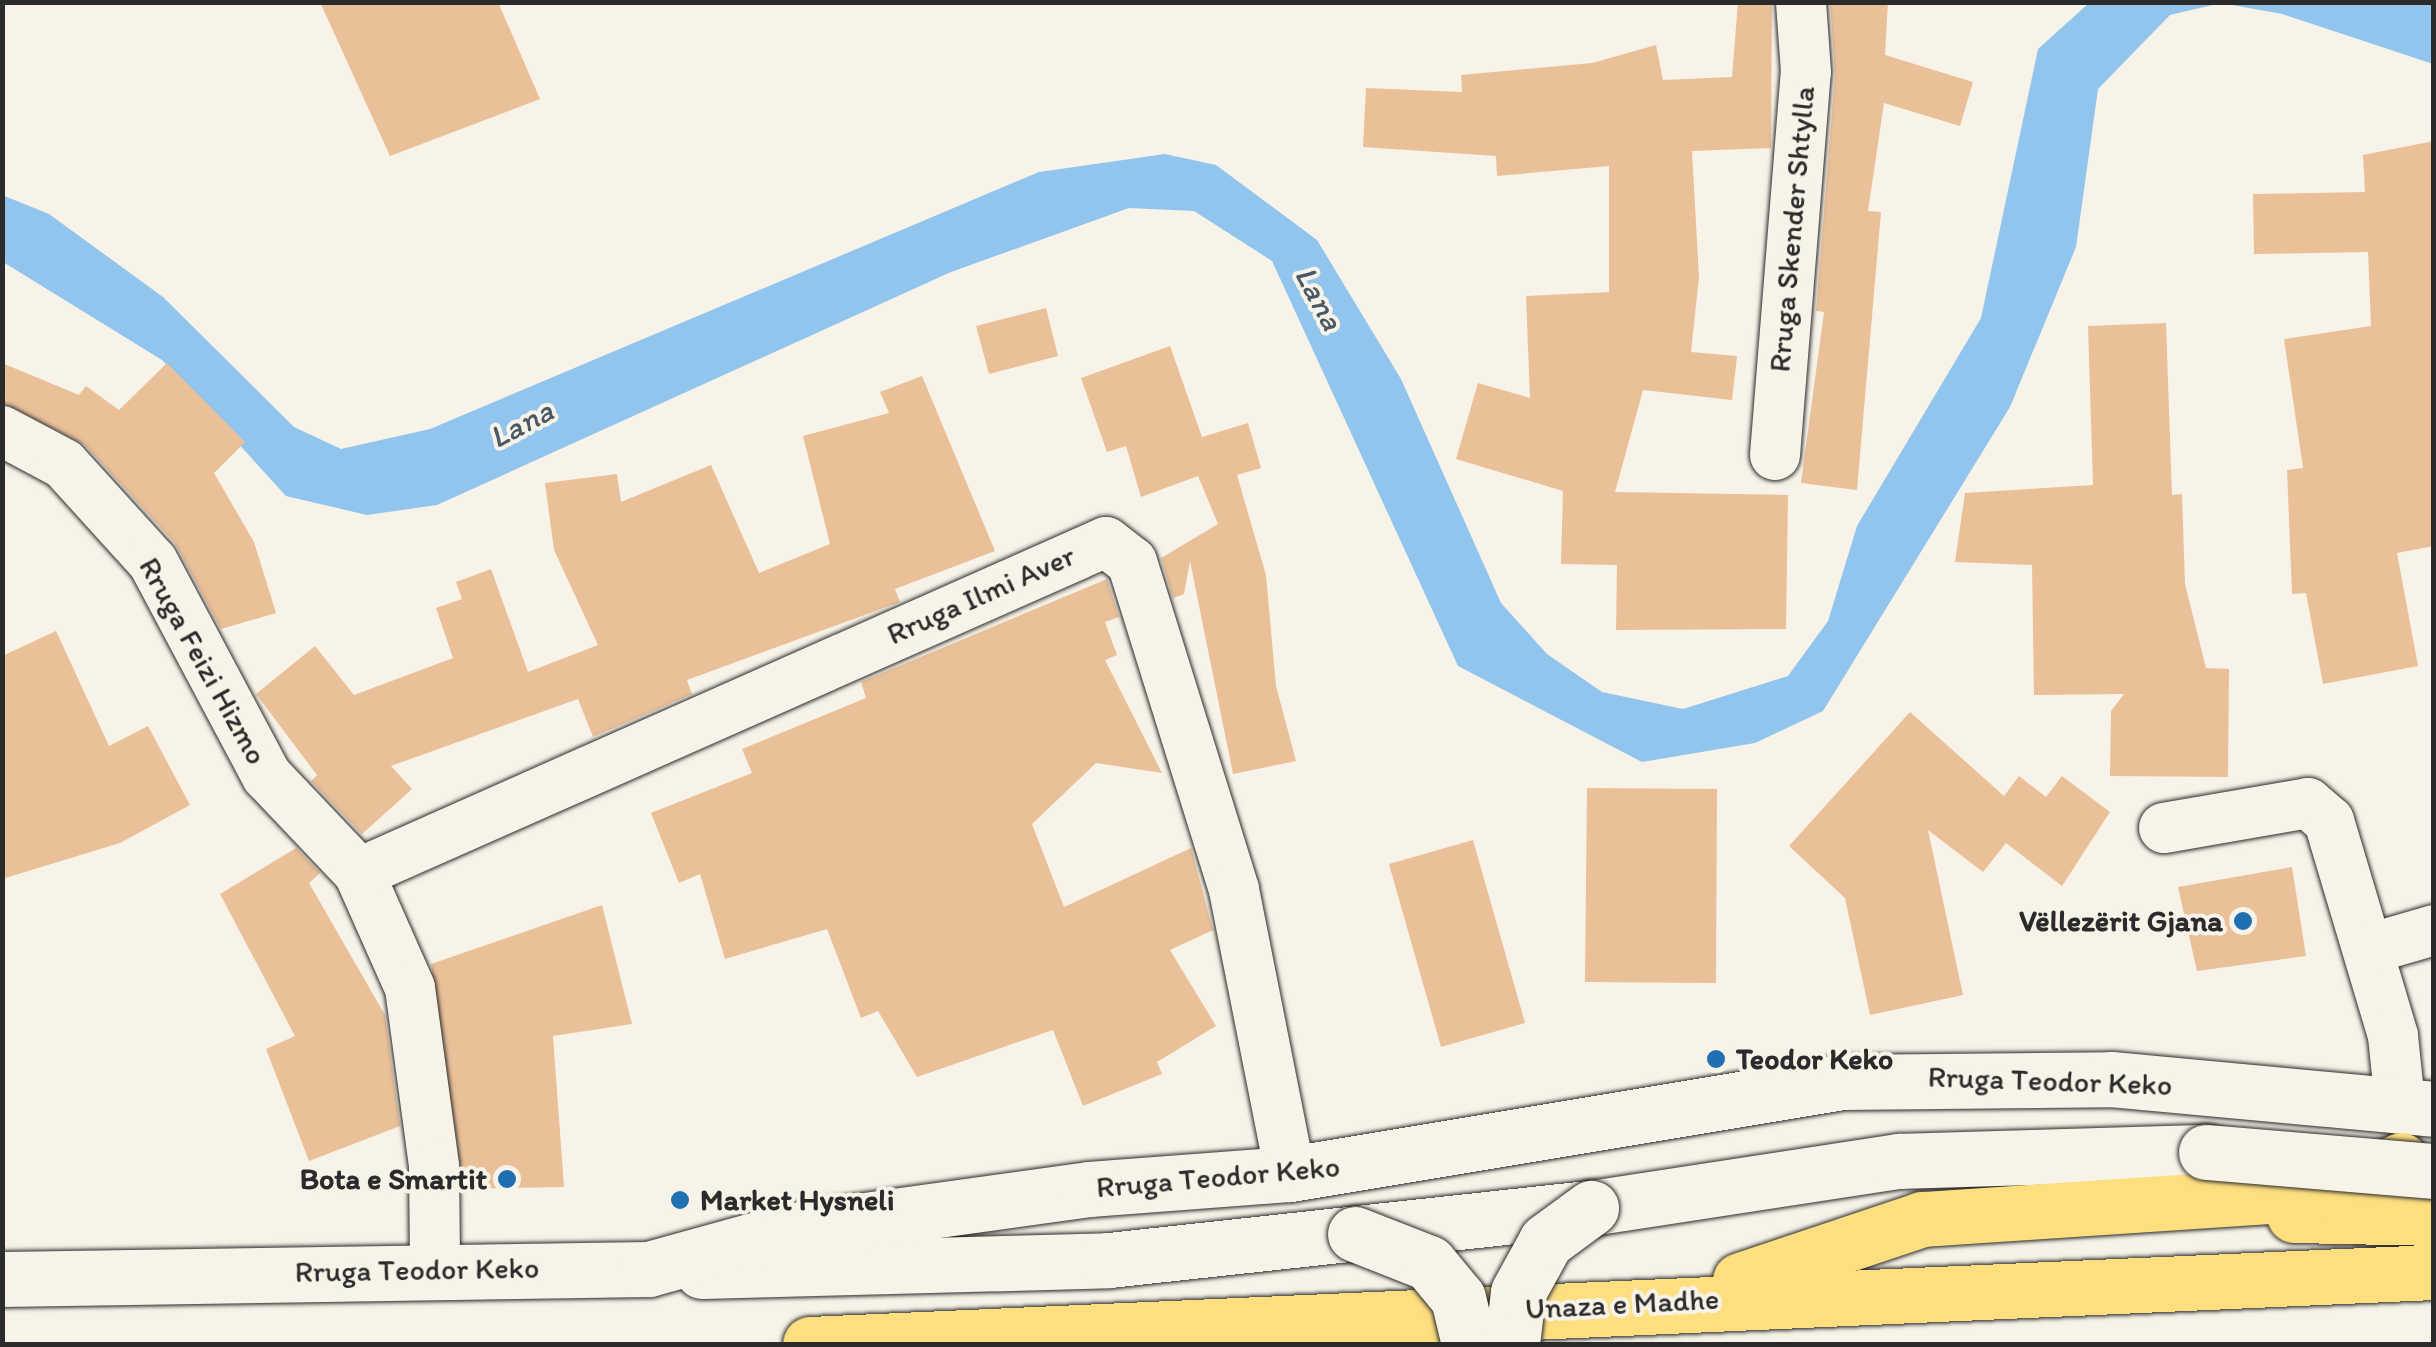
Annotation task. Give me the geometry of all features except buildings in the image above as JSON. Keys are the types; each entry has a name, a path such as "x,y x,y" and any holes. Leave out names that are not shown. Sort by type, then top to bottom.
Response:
{"highway":[{"path":"2151,1210 2332,1192 2434,1146"},
{"path":"1681,1300 1922,1218 2151,1210 2434,1218"},
{"name":"Unaza e Madhe","path":"810,1344 1681,1300 2434,1272"}],"main road":[{"name":"Rruga Teodor Keko","path":"2,1280 435,1269 648,1269 786,1230 1089,1189 1290,1174 1912,1078 2111,1079 2417,1106"},
{"path":"648,1269 772,1274 1109,1260 1591,1208 1899,1160 2206,1152 2434,1171"},
{"path":"1512,1344 1518,1292 1546,1242 1591,1208"},
{"path":"1355,1234 1429,1263 1458,1298 1469,1344"}],"street":[{"name":"Rruga Skender Shtylla","path":"1774,455 1806,72 1801,2"},
{"name":"Rruga Feizi Hizmo","path":"2,431 64,464 153,562 267,776 359,873 410,988 434,1166 435,1269"},
{"name":"Rruga Ilmi Aver","path":"359,873 1106,542 1132,562 1234,890 1290,1174"},
{"path":"2164,828 2308,803 2328,821 2417,1106"},
{"path":"2369,949 2434,930"}],"water":[{"name":"Lana","path":"2089,3 2221,3 2170,15 2098,89 2076,247 2010,407 1823,711 1755,743 1642,762 1458,666 1272,261 1194,211 1129,208 951,272 437,505 367,515 286,496 162,360 3,262 2,195 49,214 163,297 294,427 341,449 430,429 1039,172 1165,154 1216,165 1317,240 1401,379 1501,603 1547,654 1602,692 1683,709 1788,676 1828,621 1857,526 1981,318 2038,49"},
{"path":"2221,3 2433,3 2433,64 2282,14"}],"place":[{"name":"Vëllezërit Gjana","path":"2243,921"},
{"name":"Teodor Keko","path":"1716,1059"},
{"name":"Bota e Smartit","path":"507,1179"},
{"name":"Market Hysneli","path":"680,1200"}]}
